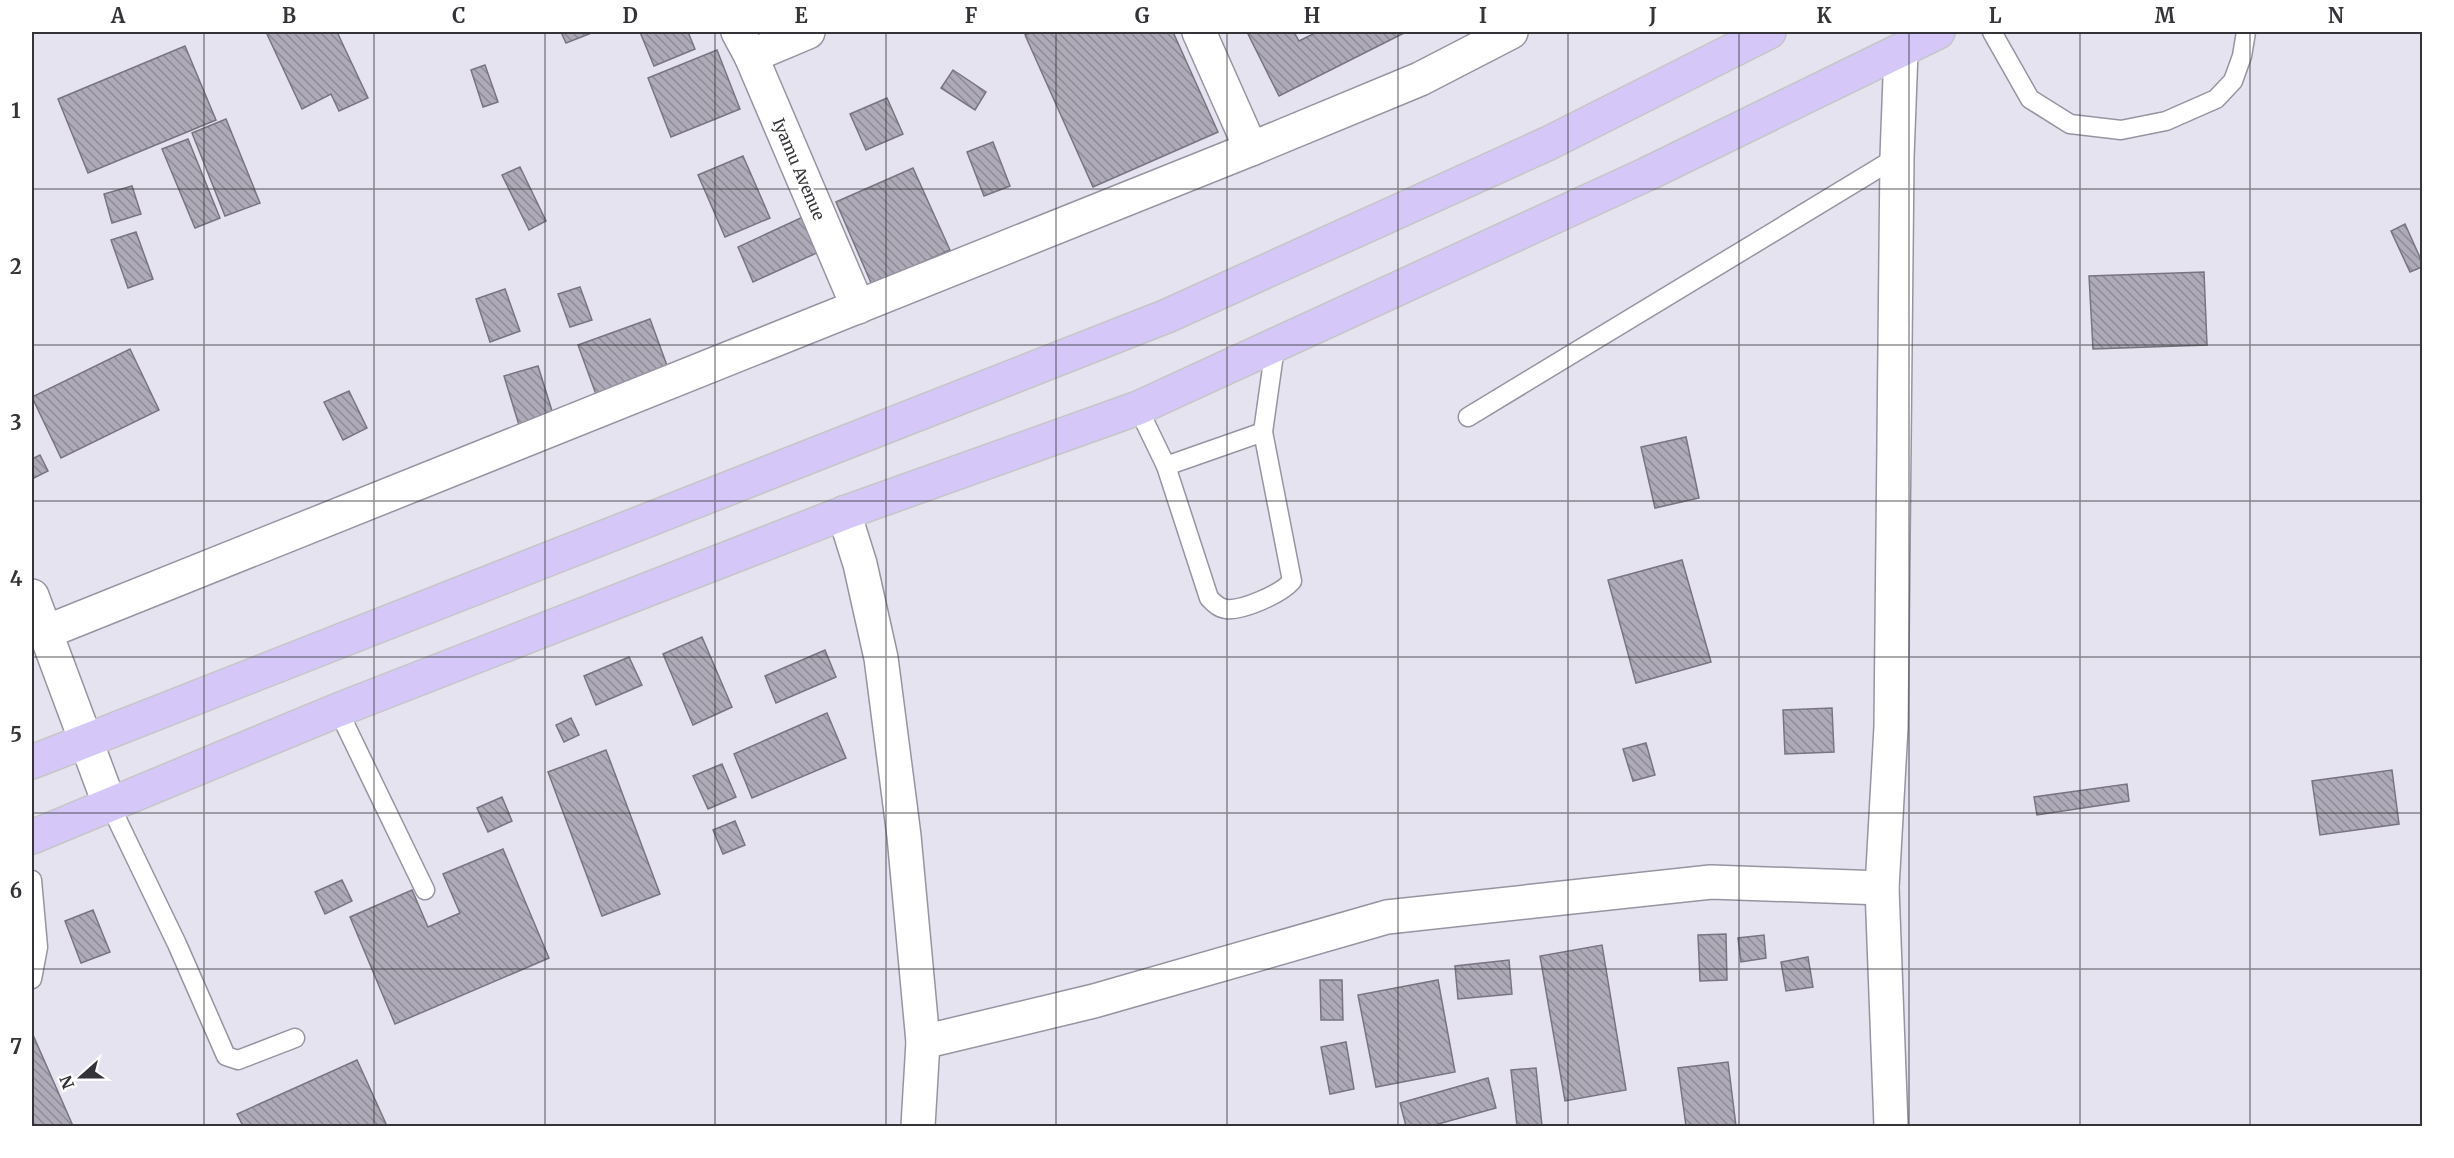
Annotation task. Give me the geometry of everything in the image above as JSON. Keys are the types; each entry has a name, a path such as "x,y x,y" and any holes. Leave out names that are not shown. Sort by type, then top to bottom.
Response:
{"highway":[{"path":"32,762 1167,316 1549,143 1769,32"},
{"path":"32,837 109,803 338,710 844,513 1138,408 1275,347 1647,174 1938,32"}],"street":[{"path":"745,44 808,32"},
{"path":"1198,32 1251,149"},
{"path":"46,632 1251,149 1420,79 1511,32"},
{"name":"Iyamu Avenue","path":"745,44 858,307"},
{"path":"1891,1126 1882,888 1891,727 1897,157 1901,51"},
{"path":"844,513 860,564 881,658 904,836 923,1042 918,1126"},
{"path":"32,596 109,803"},
{"path":"923,1042 1094,1001 1387,917 1711,882 1882,888"}],"lane":[{"path":"1992,32 2030,99 2070,124 2121,130 2166,121 2216,99 2233,81 2242,56 2246,32"},
{"path":"1468,417 1897,157"},
{"path":"1138,408 1166,466 1209,598 1216,606 1227,609 1274,596 1292,581 1263,432 1275,347"},
{"path":"1166,466 1263,432"},
{"path":"338,710 425,890"},
{"path":"109,803 177,944 226,1056 238,1060 295,1038"},
{"path":"32,880 38,947 32,979"}],"building":[{"path":"266,32 337,32 368,98 339,111 331,94 302,109"},
{"path":"561,32 594,32 566,43"},
{"path":"640,32 688,32 695,49 654,66"},
{"path":"1032,32 1173,32 1218,132 1093,187 1025,35"},
{"path":"1247,32 1294,32 1299,41 1317,32 1406,32 1279,96"},
{"path":"185,46 216,120 88,173 58,99"},
{"path":"717,50 740,109 671,137 648,78"},
{"path":"485,65 498,102 483,107 471,70"},
{"path":"953,70 986,92 975,110 941,88"},
{"path":"887,98 903,134 866,150 850,114"},
{"path":"226,119 260,203 225,216 192,133"},
{"path":"188,139 220,218 195,228 162,149"},
{"path":"993,142 1010,186 984,196 967,152"},
{"path":"743,156 770,218 725,237 698,175"},
{"path":"520,167 546,221 529,230 502,175"},
{"path":"913,168 950,250 872,285 836,202"},
{"path":"132,186 141,214 112,223 104,194"},
{"path":"805,216 821,251 753,282 738,247"},
{"path":"2405,224 2422,262 2422,267 2410,272 2391,231"},
{"path":"136,232 153,279 128,288 111,240"},
{"path":"2204,272 2207,345 2093,349 2089,276"},
{"path":"580,287 592,320 570,327 558,294"},
{"path":"505,289 520,331 490,342 476,299"},
{"path":"650,319 669,371 597,397 578,345"},
{"path":"130,349 159,410 61,458 32,397"},
{"path":"538,366 553,414 519,425 504,376"},
{"path":"349,391 367,428 343,440 324,402"},
{"path":"1686,437 1699,498 1655,508 1641,447"},
{"path":"40,455 48,471 32,479 32,459"},
{"path":"1682,560 1711,662 1636,683 1608,580"},
{"path":"702,637 732,707 693,725 663,654"},
{"path":"825,650 836,677 776,703 765,676"},
{"path":"629,657 642,685 596,705 584,676"},
{"path":"1832,708 1834,752 1785,754 1783,710"},
{"path":"827,713 846,758 752,798 734,754"},
{"path":"571,718 579,735 564,742 556,725"},
{"path":"1646,743 1655,775 1633,781 1623,749"},
{"path":"606,750 660,894 602,916 548,772"},
{"path":"722,764 736,797 708,809 693,776"},
{"path":"2392,770 2399,824 2320,835 2312,781"},
{"path":"2127,784 2129,801 2037,815 2034,797"},
{"path":"502,797 512,821 488,832 477,808"},
{"path":"735,821 745,845 723,854 713,830"},
{"path":"503,849 549,958 395,1024 350,917 412,890 428,927 460,913 443,874"},
{"path":"342,880 352,901 325,914 315,892"},
{"path":"93,910 110,952 81,963 65,921"},
{"path":"1726,934 1727,980 1700,981 1698,935"},
{"path":"1764,935 1766,958 1741,962 1738,938"},
{"path":"1602,945 1626,1090 1565,1101 1540,956"},
{"path":"1808,957 1813,987 1786,991 1781,962"},
{"path":"1509,960 1512,994 1458,999 1455,966"},
{"path":"1320,980 1342,980 1343,1020 1321,1020"},
{"path":"1438,980 1455,1072 1376,1087 1358,995"},
{"path":"33,1035 73,1126 32,1126"},
{"path":"1346,1042 1354,1089 1330,1094 1321,1047"},
{"path":"357,1060 387,1126 243,1126 237,1114"},
{"path":"1728,1062 1736,1126 1686,1126 1678,1068"},
{"path":"1536,1068 1542,1126 1517,1126 1511,1070"},
{"path":"1488,1078 1496,1108 1431,1126 1406,1126 1400,1103"}]}
